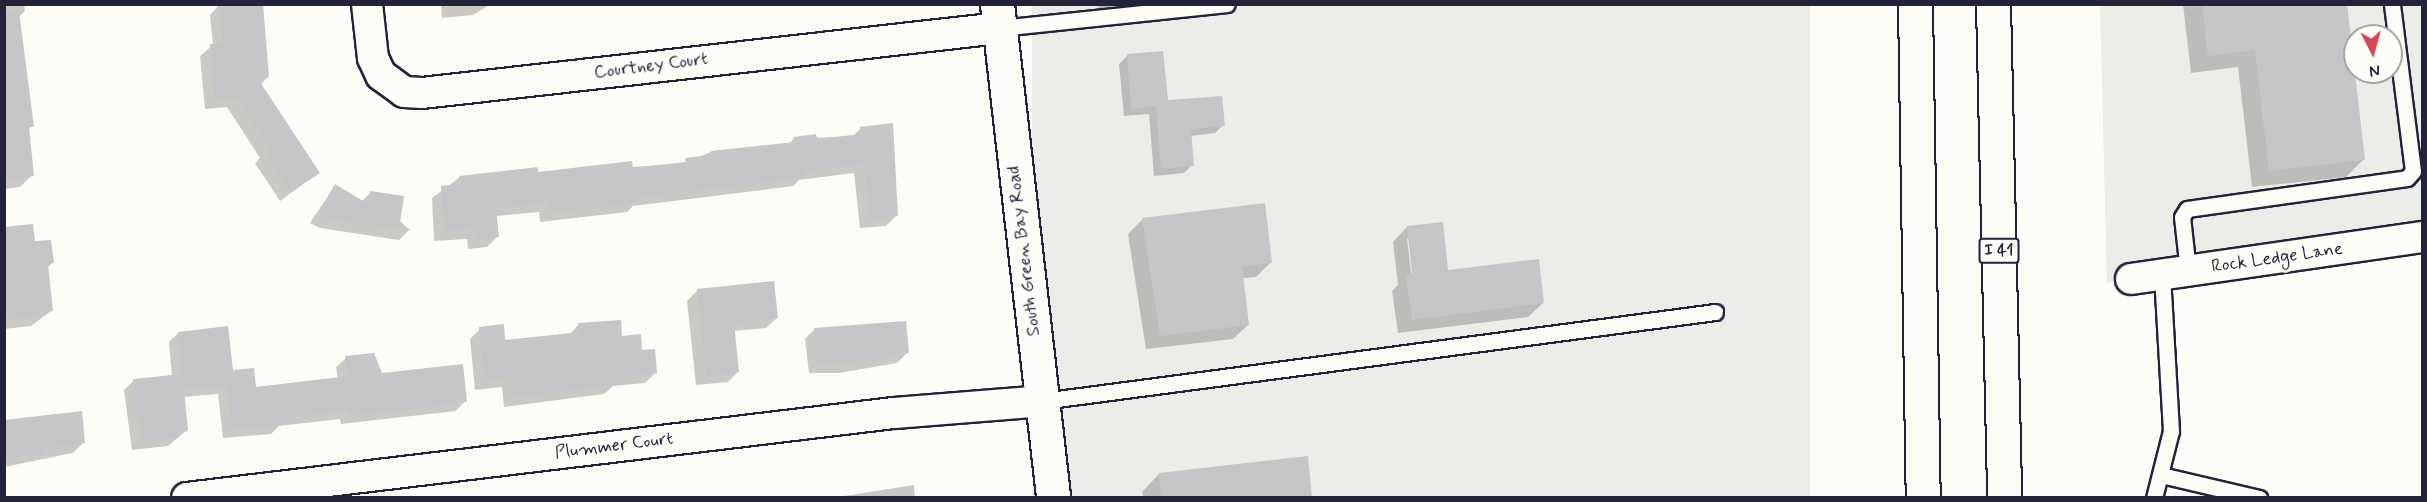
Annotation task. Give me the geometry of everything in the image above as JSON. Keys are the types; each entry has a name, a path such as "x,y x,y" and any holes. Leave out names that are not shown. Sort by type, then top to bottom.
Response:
{"main road":[{"path":"1915,4 1923,498"},
{"name":"I 41","path":"1994,4 2004,498"},
{"name":"South Green Bay Road","path":"998,16 1053,498"}],"street":[{"name":"Courtney Court","path":"367,4 373,58 381,75 404,92 422,93 998,16"},
{"name":"Rock Ledge Lane","path":"2130,279 2422,237"},
{"name":"Plummer Court","path":"186,498 894,413 1042,401"}],"lane":[{"path":"998,16 1227,4"},
{"path":"2154,498 2162,475 2171,431 2175,273 2182,217 2187,209 2407,178 2418,174 2392,4"},
{"path":"1042,401 1715,312"},
{"path":"2162,475 2259,498"}],"shaded area":[{"path":"1032,5 1810,5 1810,498 1032,498"},
{"path":"2100,5 2422,5 2422,237 2107,283"}],"building":[{"path":"219,4 263,4 269,77 258,79 320,173 291,192 264,151 270,148 237,97 215,100 210,44 223,43"},
{"path":"2202,4 2347,4 2349,24 2343,24 2343,84 2356,84 2365,160 2269,171 2255,50 2208,56"},
{"path":"19,11 34,127 29,127 34,176 4,179 4,12"},
{"path":"1163,51 1168,100 1222,96 1225,126 1191,129 1194,166 1161,169 1156,106 1131,109 1127,54"},
{"path":"893,123 898,216 870,219 864,164 804,171 805,177 638,197 639,203 550,212 549,202 496,208 499,237 478,239 477,230 470,228 444,231 441,186 460,184 459,176 538,167 538,172 632,161 633,168 686,162 685,158 711,155 711,151 794,142 794,137 816,134 817,139 861,134 860,127"},
{"path":"335,184 368,204 370,191 404,196 400,223 411,230 330,219 319,212"},
{"path":"1265,203 1272,263 1242,266 1249,325 1160,336 1142,218"},
{"path":"1443,222 1448,270 1539,259 1544,303 1412,320 1406,275 1412,274 1407,226"},
{"path":"33,224 35,241 51,240 54,263 48,264 53,311 42,313 43,316 4,320 4,227"},
{"path":"774,281 778,318 734,323 739,372 706,376 697,289"},
{"path":"621,320 622,336 641,334 642,350 655,349 657,373 615,377 616,385 514,397 512,377 485,380 479,327 504,324 505,340 580,332 578,323"},
{"path":"906,321 909,353 886,355 886,360 818,363 814,328"},
{"path":"228,326 233,370 254,368 256,387 348,376 345,356 374,353 382,373 463,364 467,402 350,416 349,410 281,418 282,425 232,429 227,385 184,389 188,431 179,432 179,437 141,441 133,379 182,374 178,332"},
{"path":"82,411 85,443 45,448 46,454 4,458 4,420"},
{"path":"1308,456 1312,498 1161,498 1159,473"}]}
